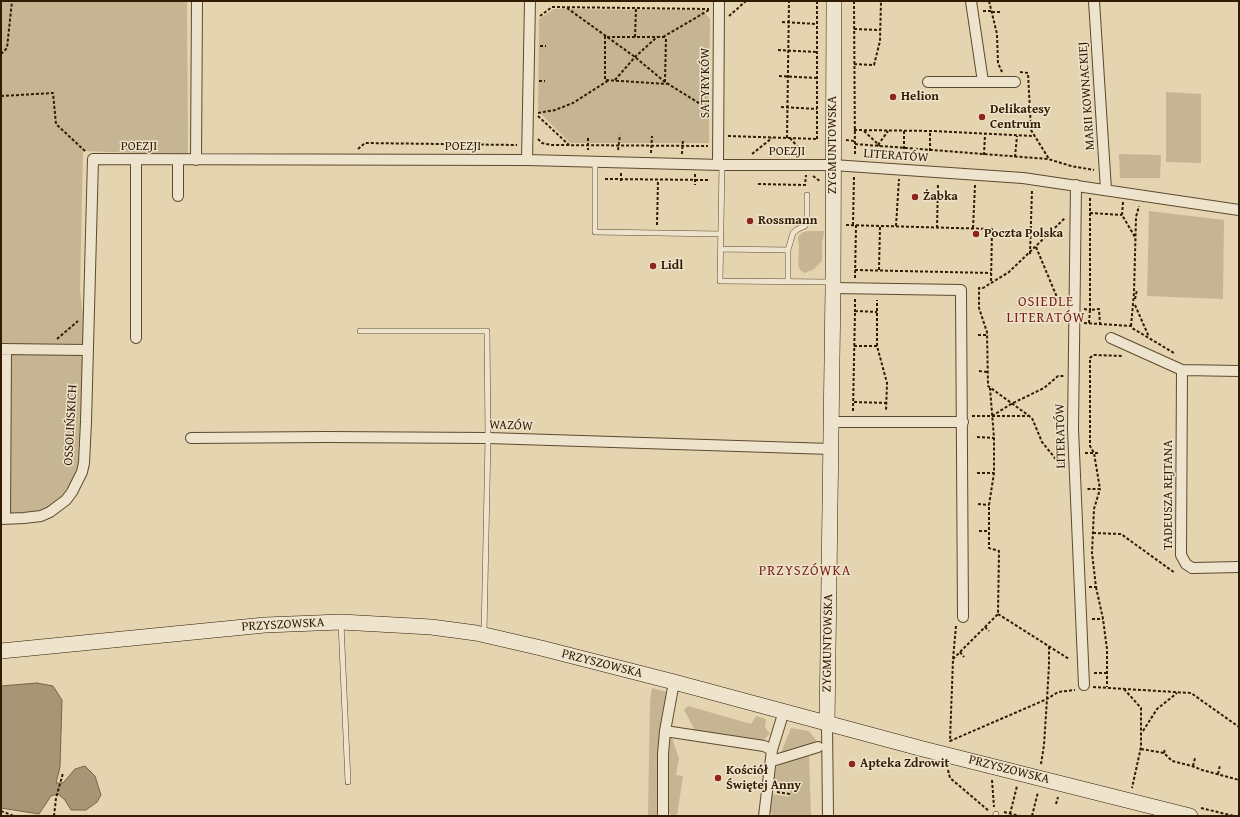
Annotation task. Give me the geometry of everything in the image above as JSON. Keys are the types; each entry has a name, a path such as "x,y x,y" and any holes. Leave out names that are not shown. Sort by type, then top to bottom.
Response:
{"street":[{"path":"196,160 197,1"},
{"path":"527,160 530,1"},
{"name":"SATYRYKÓW","path":"720,1 720,164"},
{"name":"ZYGMUNTOWSKA","path":"828,816 827,723 832,422 834,1"},
{"path":"971,1 983,82"},
{"name":"MARII KOWNACKIEJ","path":"1094,1 1106,190"},
{"path":"928,82 1015,82"},
{"name":"POEZJI","path":"93,159 527,160 833,165"},
{"name":"OSSOLIŃSKICH","path":"3,519 41,516 50,512 66,500 72,492 80,479 84,463 93,159"},
{"path":"136,160 136,338"},
{"path":"178,160 178,196"},
{"name":"LITERATÓW","path":"833,165 1023,178 1239,210"},
{"name":"LITERATÓW","path":"1076,185 1073,429 1089,686"},
{"path":"833,285 855,292 961,290 967,419 963,617"},
{"path":"1111,338 1182,370 1239,371"},
{"path":"3,519 4,349 87,350"},
{"name":"TADEUSZA REJTANA","path":"1182,370 1181,554 1186,564 1192,568 1239,567"},
{"path":"832,422 967,419"},
{"name":"WAZÓW","path":"191,438 488,438 831,449"},
{"name":"PRZYSZOWSKA","path":"1,651 265,624 341,622 431,627 484,635 674,682 923,749 1190,816"},
{"path":"663,816 663,754 665,731 674,682"},
{"path":"764,816 772,761 772,750 784,711"},
{"path":"665,731 764,746 772,750"},
{"path":"772,761 818,747"}],"lane":[{"path":"595,162 595,232 721,234"},
{"path":"720,164 720,281 788,282 833,285"},
{"path":"788,282 788,250 793,233 805,226 807,221 807,195"},
{"path":"721,249 788,250"},
{"path":"360,331 487,330 488,438 484,635"},
{"path":"341,622 348,782"}],"path":[{"path":"1,54 7,48 12,1"},
{"path":"729,16 746,1"},
{"path":"789,1 789,138 807,158"},
{"path":"817,1 817,139"},
{"path":"854,1 855,157"},
{"path":"854,64 874,65 880,41 881,1"},
{"path":"538,20 539,17 552,7 710,9 665,36 606,36"},
{"path":"566,7 635,57 665,83 702,105 713,106"},
{"path":"635,37 636,8"},
{"path":"992,12 1001,12"},
{"path":"782,22 817,24"},
{"path":"854,29 880,30"},
{"path":"606,36 605,80 665,83"},
{"path":"665,36 665,83"},
{"path":"614,81 635,57 657,37"},
{"path":"778,50 817,52"},
{"path":"779,76 817,78"},
{"path":"536,113 546,113 573,103 609,80"},
{"path":"1,96 53,93 56,124 93,159"},
{"path":"781,107 817,109"},
{"path":"535,120 536,109"},
{"path":"536,113 569,145"},
{"path":"854,130 930,131 1034,136"},
{"path":"863,130 879,146"},
{"path":"879,146 888,131"},
{"path":"904,131 904,149"},
{"path":"930,131 930,151"},
{"path":"984,155 985,134"},
{"path":"618,150 620,135"},
{"path":"651,150 652,136"},
{"path":"728,136 823,139"},
{"path":"1015,157 1017,136"},
{"path":"536,138 542,143 551,145 712,146"},
{"path":"588,138 588,150"},
{"path":"748,158 773,138"},
{"path":"682,150 683,139"},
{"path":"365,143 522,145"},
{"path":"854,144 1049,160 1071,166 1098,170"},
{"path":"1047,156 1049,160"},
{"path":"621,170 621,183"},
{"path":"695,170 695,185"},
{"path":"758,184 805,185 807,172"},
{"path":"812,176 823,183"},
{"path":"853,412 855,311 854,176"},
{"path":"896,226 899,179"},
{"path":"605,180 710,180"},
{"path":"657,233 658,180"},
{"path":"936,228 938,182"},
{"path":"974,228 975,184"},
{"path":"1030,254 1032,189"},
{"path":"1090,196 1090,323 1131,326 1179,356"},
{"path":"1123,201 1122,215 1135,237"},
{"path":"1131,326 1134,302 1136,217 1140,204"},
{"path":"1090,213 1122,215"},
{"path":"953,659 998,614 999,551 989,548 989,505 994,473 994,438 990,388 988,386 987,372 987,335 979,308 979,288 991,283 1009,272 1030,254 1066,216"},
{"path":"844,225 992,229 991,283"},
{"path":"878,276 880,226"},
{"path":"1036,247 1059,302"},
{"path":"855,270 991,273"},
{"path":"1137,290 1134,302 1149,338"},
{"path":"855,292 855,312 877,311"},
{"path":"877,294 877,346 886,376 886,414"},
{"path":"974,304 979,304"},
{"path":"1079,309 1099,310 1100,324"},
{"path":"855,311 877,311"},
{"path":"56,339 82,317"},
{"path":"978,335 987,335"},
{"path":"854,346 877,346"},
{"path":"1090,358 1090,446 1094,453 1100,489 1094,509 1092,554 1107,649 1107,687"},
{"path":"979,371 987,372"},
{"path":"992,416 1011,404 1044,388 1058,376 1065,376"},
{"path":"990,388 1032,418 1042,442 1059,463 1064,463"},
{"path":"853,402 887,403"},
{"path":"967,419 992,416 1029,416"},
{"path":"977,437 994,438"},
{"path":"1084,453 1098,453"},
{"path":"977,473 994,473"},
{"path":"1084,489 1100,489"},
{"path":"978,504 989,505"},
{"path":"978,531 989,531"},
{"path":"1093,533 1121,534 1175,573"},
{"path":"1086,587 1096,587"},
{"path":"998,614 1069,659"},
{"path":"1090,619 1103,619"},
{"path":"956,626 953,659 950,742 1047,699 1058,692"},
{"path":"985,627 990,631"},
{"path":"1040,765 1044,745 1049,665 1048,646"},
{"path":"960,652 964,656"},
{"path":"1094,673 1107,674"},
{"path":"1089,686 1191,693 1239,727"},
{"path":"1124,688 1142,708 1141,749 1132,789"},
{"path":"1142,732 1157,709 1177,692"},
{"path":"1164,753 1165,748"},
{"path":"1141,749 1164,753 1172,761 1239,780"},
{"path":"1193,766 1195,758"},
{"path":"1218,774 1220,765"},
{"path":"948,770 950,778 990,812 988,816"},
{"path":"54,816 56,798 63,773"},
{"path":"992,775 995,813"},
{"path":"1010,814 1018,782"},
{"path":"1032,816 1040,787"},
{"path":"1056,804 1059,792"},
{"path":"1,811 14,816"}],"shaded area":[{"path":"1,1 187,1 188,155 83,151 80,290 87,350 80,479 50,512 1,519"},
{"path":"554,9 703,10 710,19 709,143 570,143 538,111 539,19"},
{"path":"1166,92 1201,94 1201,163 1166,162"},
{"path":"1119,154 1161,155 1160,178 1120,178"},
{"path":"1149,211 1224,220 1223,299 1147,296"},
{"path":"824,231 822,241 822,261 814,269 805,273 800,270 798,265 798,237 803,232"},
{"path":"37,683 53,686 62,700 60,767 56,783 63,783 75,769 85,766 95,776 101,795 97,802 86,810 71,810 65,800 58,794 51,796 39,814 1,808 1,686"},
{"path":"652,688 667,692 660,738 659,815 657,816 648,816 650,700"},
{"path":"688,706 751,724 756,716 766,719 765,727 770,734 762,741 695,730 684,710"},
{"path":"791,728 809,731 816,740 815,744 780,755"},
{"path":"672,738 679,758 676,775 683,776 677,816 672,816 667,810 668,739"},
{"path":"809,753 811,816 774,816 769,811 772,794 789,797 790,791 773,788 777,763"}],"place":[{"name":"Helion","path":"893,97"},
{"name":"Delikatesy Centrum","path":"982,117"},
{"name":"Żabka","path":"915,197"},
{"name":"Rossmann","path":"750,221"},
{"name":"Poczta Polska","path":"976,234"},
{"name":"Lidl","path":"653,266"},
{"name":"Apteka Zdrowit","path":"852,764"},
{"name":"Kościół Świętej Anny","path":"718,778"}],"district":[{"name":"OSIEDLE LITERATÓW","path":"1046,310"},
{"name":"PRZYSZÓWKA","path":"805,571"}]}
